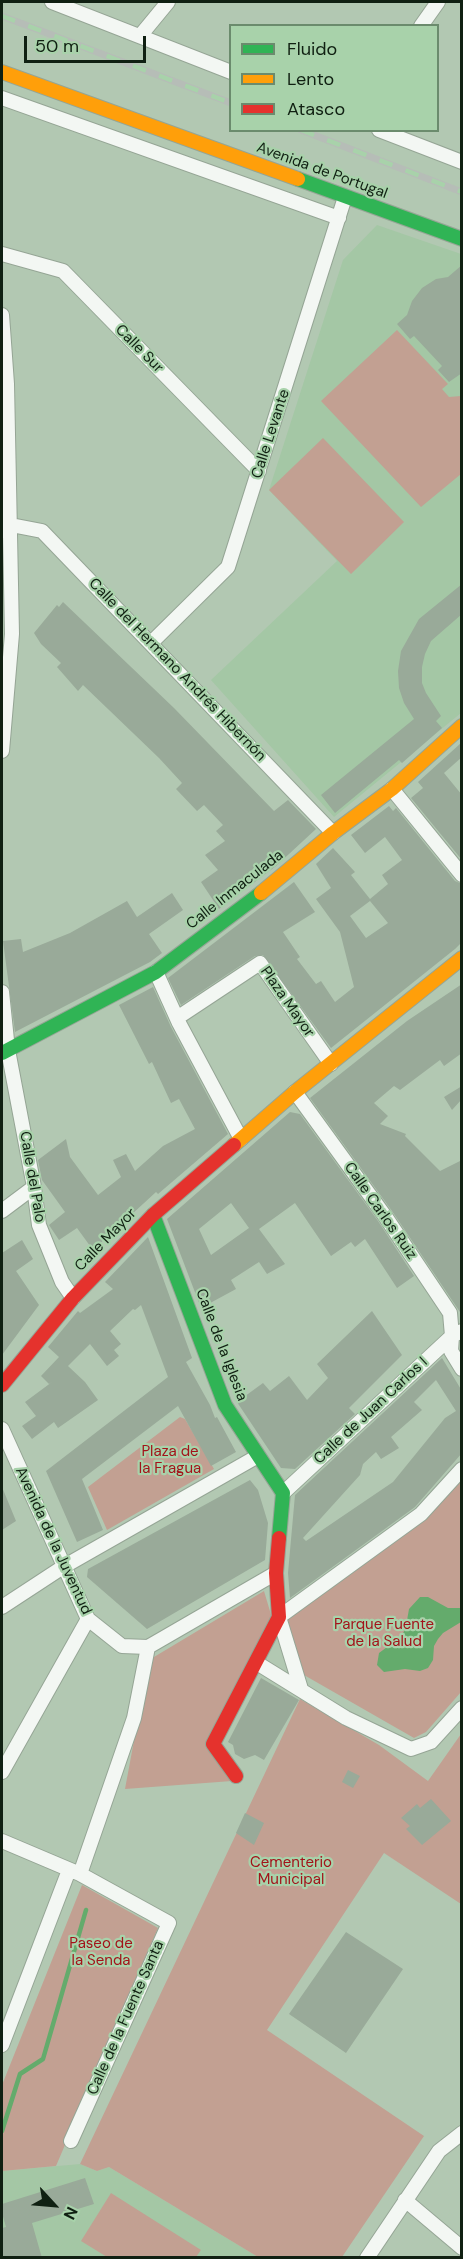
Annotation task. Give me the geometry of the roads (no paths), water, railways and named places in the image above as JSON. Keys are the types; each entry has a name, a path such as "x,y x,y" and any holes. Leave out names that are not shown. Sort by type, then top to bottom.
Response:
{"street":[{"path":"52,2 229,71"},
{"path":"140,36 168,2"},
{"path":"422,24 438,2"},
{"name":"Avenida de Portugal","path":"2,72 462,239"},
{"path":"2,98 339,218"},
{"path":"384,132 462,162"},
{"name":"Calle Levante","path":"151,643 228,567 345,197"},
{"name":"Calle Sur","path":"2,254 63,271 259,471"},
{"path":"2,315 7,384 5,484 12,634 2,751"},
{"name":"Calle del Hermano Andrés Hibernón","path":"6,528 42,531 333,833"},
{"name":"Calle Inmaculada","path":"5,1052 156,972 392,789 462,726"},
{"path":"392,789 462,875"},
{"path":"332,1063 462,958"},
{"name":"Plaza Mayor","path":"177,1018 260,963 332,1063"},
{"path":"156,972 177,1018 245,1135"},
{"name":"Calle del Palo","path":"2,992 5,1052 34,1187 39,1225 62,1282 73,1298"},
{"name":"Calle Mayor","path":"2,1385 73,1298 153,1215 295,1092 332,1063"},
{"name":"Calle Carlos Ruiz","path":"295,1092 385,1216 450,1313 457,1334 451,1351 462,1369"},
{"path":"2,1211 34,1187"},
{"name":"Calle de la Iglesia","path":"153,1215 225,1405 283,1493"},
{"name":"Calle de Juan Carlos I","path":"283,1493 457,1334"},
{"name":"Avenida de la Juventud","path":"2,1429 88,1619 122,1646 148,1647"},
{"path":"2,1607 63,1567 258,1456"},
{"path":"236,1776 213,1744 279,1617 421,1514 462,1469"},
{"path":"283,1493 276,1573 279,1617 301,1689"},
{"path":"2,2045 74,1872 134,1718 148,1647 276,1573"},
{"path":"2,1772 88,1619"},
{"path":"257,1663 346,1718 411,1749 431,1742 462,1708"},
{"path":"2,1841 74,1872"},
{"name":"Calle de la Fuente Santa","path":"71,2141 169,1923 74,1872"},
{"path":"367,2258 439,2151 462,2133"},
{"path":"405,2200 462,2248"}],"waterway":[{"path":"2,2131 20,2074 43,2059 86,1910"}],"railway":[{"path":"2,16 229,102"},
{"path":"306,132 462,192"}],"park label":[{"name":"Plaza de la Fragua","path":"170,1460"},
{"name":"Parque Fuente de la Salud","path":"384,1634"},
{"name":"Cementerio Municipal","path":"291,1872"},
{"name":"Paseo de la Senda","path":"101,1952"}]}
